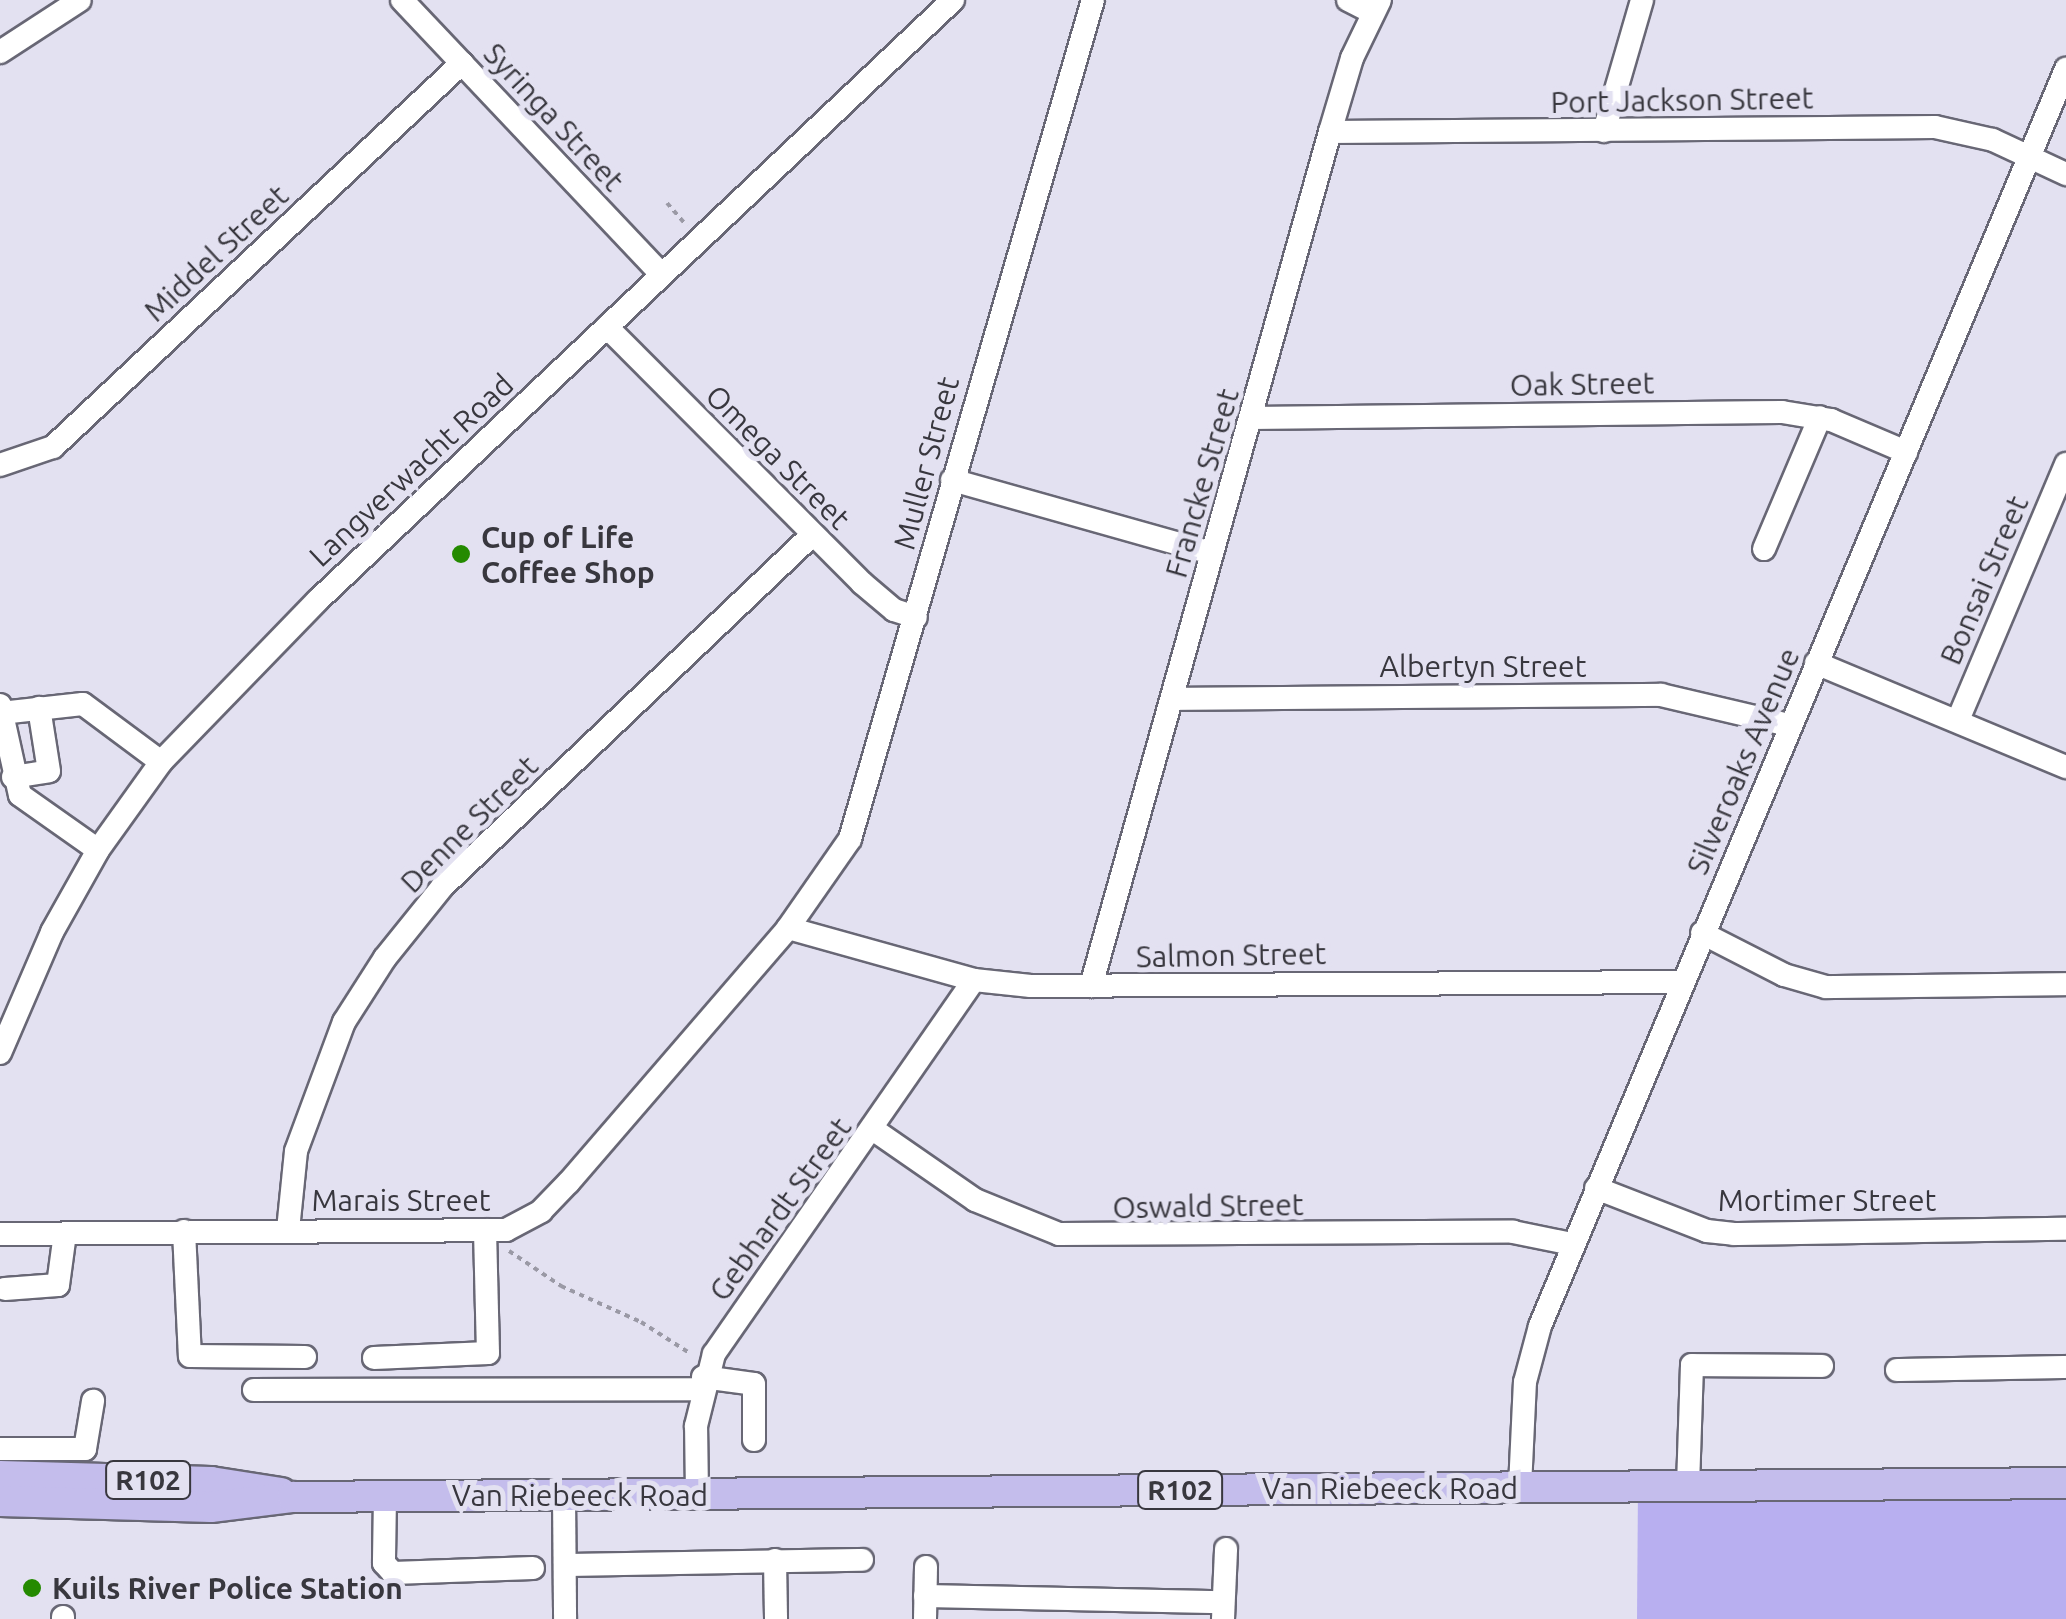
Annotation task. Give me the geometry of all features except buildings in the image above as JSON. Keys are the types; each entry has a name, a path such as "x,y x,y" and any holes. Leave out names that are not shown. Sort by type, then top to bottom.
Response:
{"main road":[{"name":"Van Riebeeck Road","path":"0,1476 211,1482 294,1497"},
{"name":"Van Riebeeck Road","path":"0,1501 211,1507 294,1497 2066,1482"}],"street":[{"name":"Syringa Street","path":"402,0 662,275"},
{"name":"Langverwacht Road","path":"0,1053 52,932 98,850 162,762 317,601 953,0"},
{"name":"Muller Street","path":"788,928 850,839 1093,0"},
{"path":"1348,0 1376,6"},
{"path":"1604,131 1642,0"},
{"path":"0,52 64,4"},
{"name":"Francke Street","path":"1091,986 1330,132 1376,6"},
{"name":"Middel Street","path":"0,465 53,447 462,63"},
{"name":"Silveroaks Avenue","path":"1520,1487 1530,1356 1572,1244 2066,69"},
{"name":"Port Jackson Street","path":"1330,132 1935,127 1962,130 2066,174"},
{"name":"Omega Street","path":"607,327 812,535 894,610 916,617"},
{"path":"1764,549 1820,417"},
{"name":"Oak Street","path":"1251,418 1820,417 1906,452"},
{"name":"Bonsai Street","path":"1958,720 2066,464"},
{"path":"952,480 1212,553"},
{"name":"Denne Street","path":"288,1230 296,1151 344,1022 385,958 442,887 812,535"},
{"path":"1816,663 2066,766"},
{"name":"Albertyn Street","path":"1174,698 1661,695 1789,726"},
{"path":"1,714 83,704 162,762"},
{"path":"0,705 13,777 34,811 98,850"},
{"path":"13,777 49,771 40,708"},
{"name":"Marais Street","path":"0,1234 288,1230 493,1238 542,1211 788,928"},
{"name":"Salmon Street","path":"788,928 974,980 1091,986 1683,982"},
{"path":"1702,933 1784,974 1826,987 2066,984"},
{"name":"Gebhardt Street","path":"697,1494 700,1374 874,1130 974,980"},
{"name":"Oswald Street","path":"874,1130 975,1200 1059,1234 1513,1232 1572,1244"},
{"name":"Mortimer Street","path":"1596,1188 1708,1231 1734,1234 2066,1229"},
{"path":"184,1232 190,1356 305,1357"},
{"path":"5,1288 58,1286 65,1233"},
{"path":"374,1358 488,1353 493,1238"},
{"path":"1688,1486 1692,1364 1822,1366"},
{"path":"1897,1370 2066,1367"},
{"path":"254,1390 700,1374 754,1384 754,1440"},
{"path":"0,1449 85,1449 93,1401"},
{"path":"564,1495 565,1619"},
{"path":"385,1496 384,1563 393,1573 533,1568"},
{"path":"926,1567 925,1608 1223,1610 1226,1549"},
{"path":"775,1560 776,1619"},
{"path":"565,1565 862,1560"}],"path":[{"path":"667,203 691,230"},
{"path":"493,1238 560,1286 641,1322 700,1374"}],"shaded area":[{"path":"2066,1483 2066,1619 1637,1619 1638,1487"}],"place":[{"name":"Cup of Life Coffee Shop","path":"461,554"},
{"name":"Kuils River Police Station","path":"32,1588"}]}
